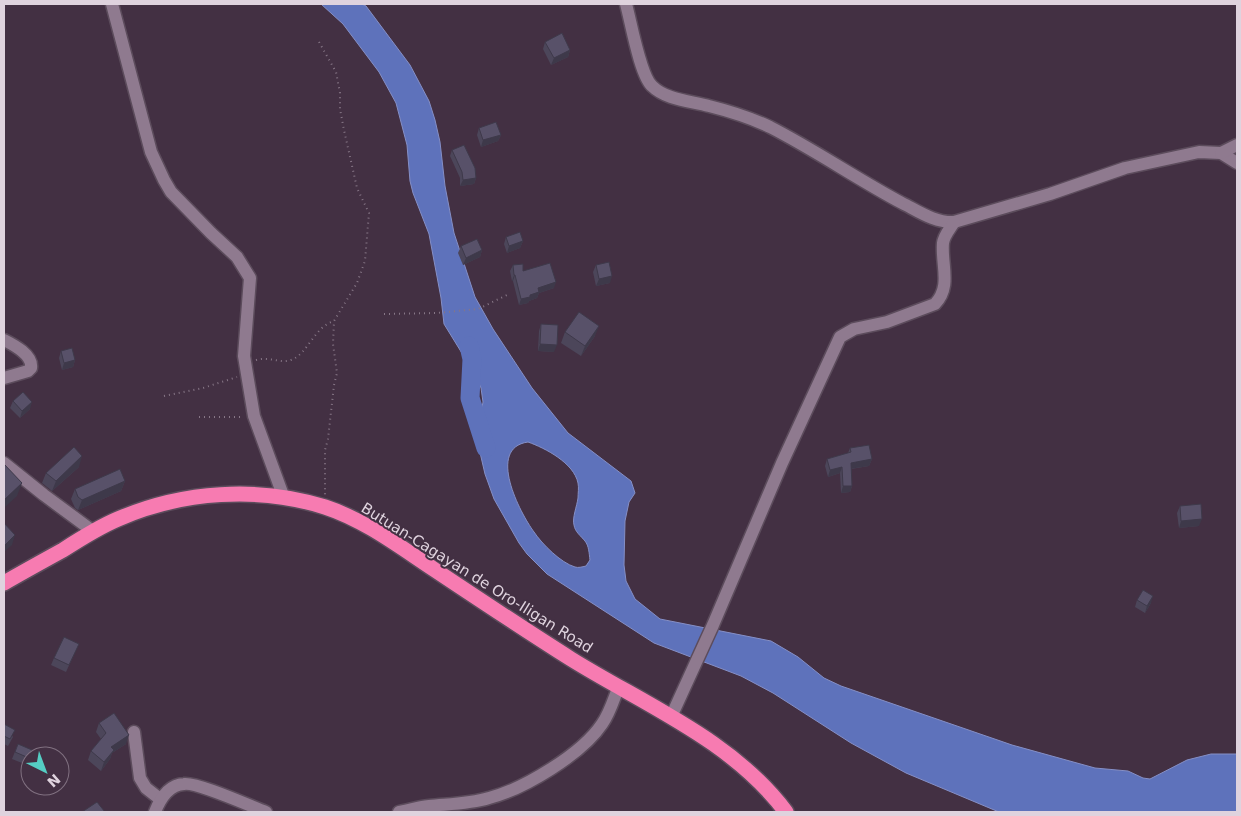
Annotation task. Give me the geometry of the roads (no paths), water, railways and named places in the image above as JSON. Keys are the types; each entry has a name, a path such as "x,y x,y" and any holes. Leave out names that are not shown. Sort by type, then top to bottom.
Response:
{"highway":[{"name":"Butuan-Cagayan de Oro-Iligan Road","path":"4,583 118,519 161,505 189,499 238,494 262,494 325,507 382,534 550,645 695,731 748,771 786,812"}],"street":[{"path":"112,4 151,152 164,180 171,192 237,257 250,278 244,346 247,374 254,416 284,498"},
{"path":"626,4 646,78 662,94 718,108 768,126 892,198 925,215 945,222 954,222 1050,194 1125,168 1198,152 1221,153 1237,145"},
{"path":"1221,153 1237,164"},
{"path":"670,717 713,625 782,463 840,337 854,329 886,322 935,304 941,298 944,290 943,244 954,222"},
{"path":"4,340 30,359 32,364 28,371 4,378"},
{"path":"4,463 44,496 94,532"},
{"path":"399,812 428,806 460,804 490,798 521,785 552,768 582,746 602,724 619,686"},
{"path":"134,732 140,778 146,788 160,799"},
{"path":"155,812 160,799 171,788 186,783 266,812"}],"water":[{"path":"321,4 362,4 366,6 410,65 429,101 440,142 445,186 454,233 475,297 493,329 532,388 568,433 631,481 635,493 629,502 625,521 624,565 626,581 635,599 660,619 771,641 798,657 824,678 841,686 1012,745 1095,768 1128,771 1150,779 1187,760 1211,754 1237,754 1237,812 999,812 906,773 851,743 773,693 741,676 654,643 547,574 519,543 494,499 485,474 478,444 478,430 483,402 481,388 476,376 444,324 429,234 413,193 407,145 396,103 379,72 343,24","holes":["528,442 550,452 565,463 571,469 578,483 578,498 574,522 578,534 588,547 590,560 586,566 577,567 570,565 547,547 537,537 528,523 515,497 510,482 509,456 516,447"]}],"waterway":[{"path":"469,346 472,359 470,398 486,448"}]}
